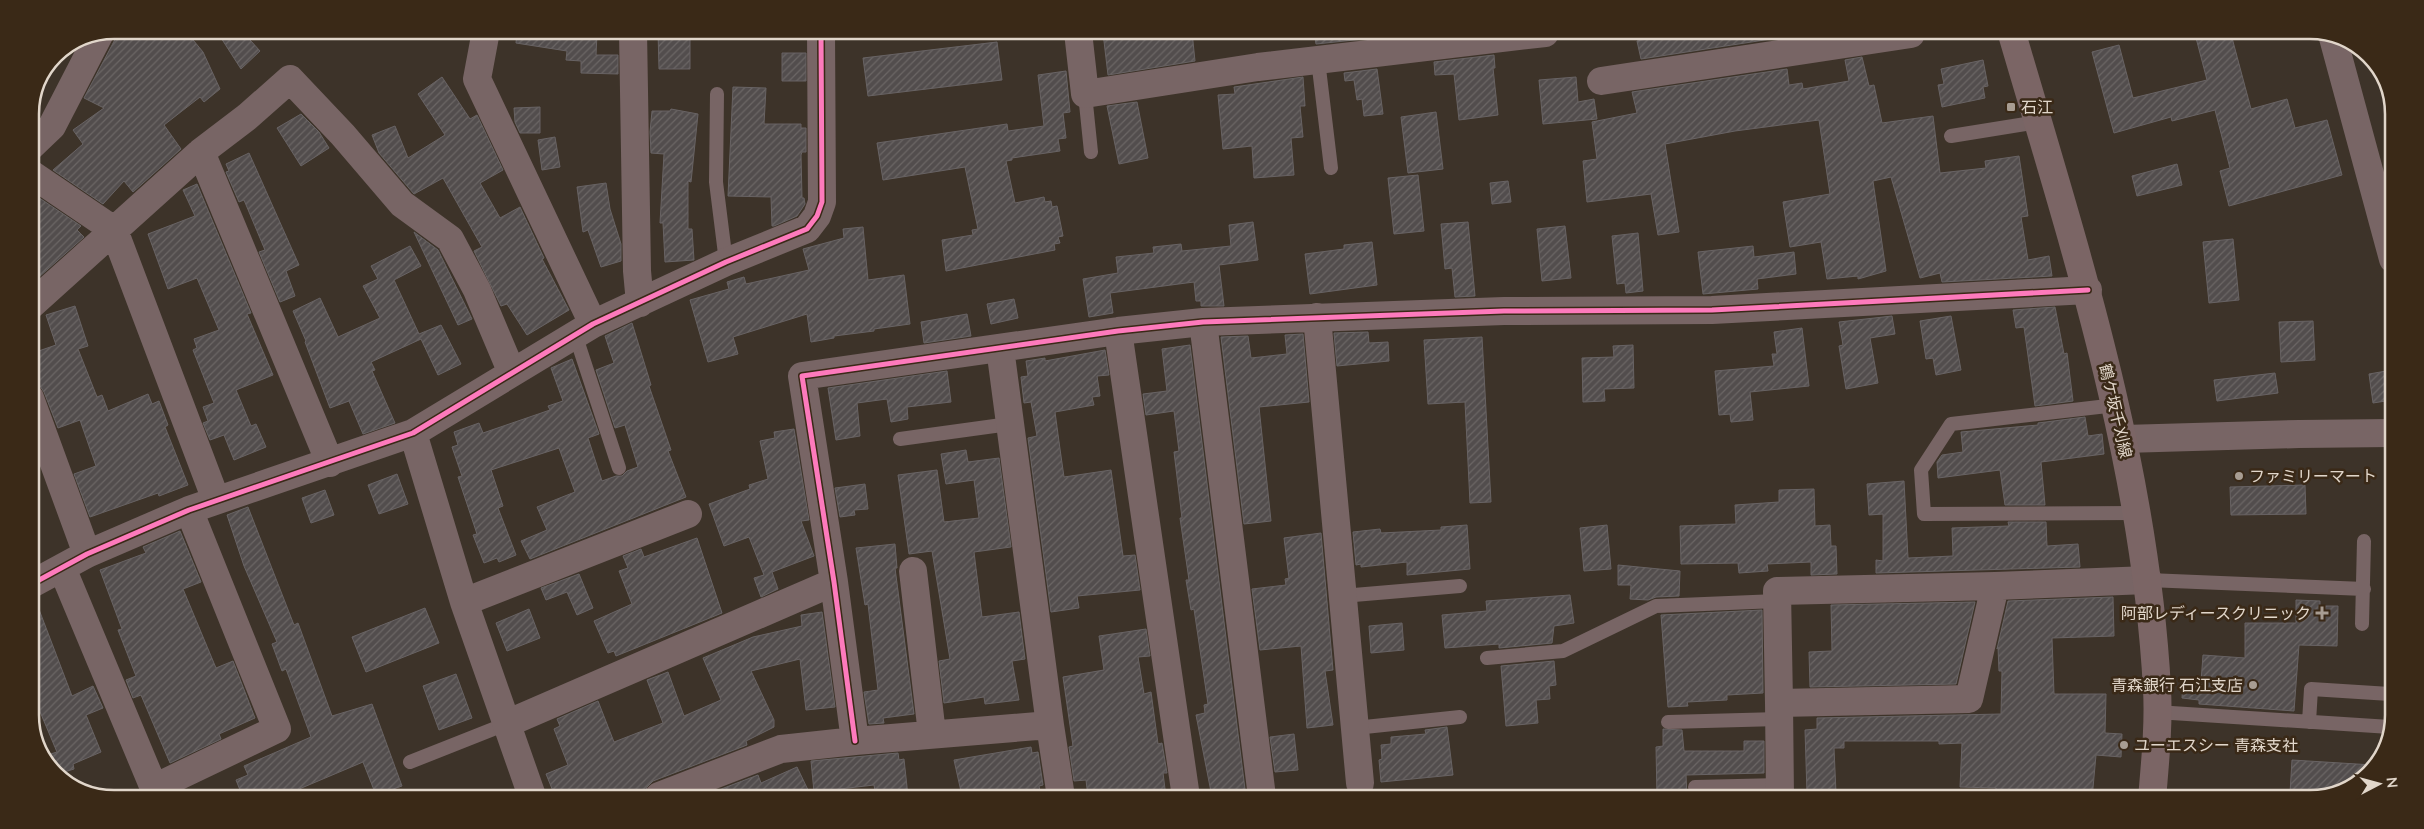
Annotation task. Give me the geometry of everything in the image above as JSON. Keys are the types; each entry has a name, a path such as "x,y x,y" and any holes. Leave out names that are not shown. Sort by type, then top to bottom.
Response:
{"main road":[{"name":"鶴ケ坂千刈線","path":"2013,39 2088,290 2124,439 2138,513 2148,580 2157,690 2152,790"}],"street":[{"path":"484,39 477,78 584,331"},
{"path":"633,39 637,271 640,303"},
{"path":"39,580 87,554 190,510 413,433 584,331 726,262 806,229 817,216 822,202 821,39"},
{"path":"1079,39 1085,94 1258,67 1495,39"},
{"path":"1601,81 1878,39"},
{"path":"39,138 52,126 96,41"},
{"path":"2335,44 2385,229"},
{"path":"39,298 201,152 247,118 290,79 343,135 402,204 450,239 477,290 512,373"},
{"path":"201,152 330,463"},
{"path":"39,179 114,230 216,500"},
{"path":"855,741 834,582 802,376 1118,331 1203,322 1504,311 1712,310 2088,290"},
{"path":"1317,317 1360,783"},
{"path":"1203,322 1261,790"},
{"path":"1118,331 1185,790"},
{"path":"1000,348 1060,790"},
{"path":"39,423 87,554"},
{"path":"413,433 464,602 530,790"},
{"path":"2124,439 2385,433"},
{"path":"62,568 154,788 277,729 190,510"},
{"path":"464,602 688,514"},
{"path":"913,571 932,734"},
{"path":"1780,790 1777,591 2148,580"},
{"path":"506,724 834,582"},
{"path":"1779,711 1969,699 1995,586"},
{"path":"675,790 782,749 932,734 1050,725"}],"lane":[{"path":"1318,60 1331,168"},
{"path":"717,94 716,182 726,262"},
{"path":"1085,94 1091,152"},
{"path":"1951,136 2038,122"},
{"path":"584,331 619,468"},
{"path":"2116,405 1951,424 1921,470 1924,514 2138,513"},
{"path":"900,439 1009,424"},
{"path":"2362,624 2364,541"},
{"path":"2148,580 2364,589"},
{"path":"1342,596 1460,586"},
{"path":"1487,658 1563,651 1656,606 1777,601"},
{"path":"2309,722 2311,689 2385,694"},
{"path":"1668,722 1779,711"},
{"path":"2156,712 2385,727"},
{"path":"1356,728 1460,717"},
{"path":"410,762 506,724"},
{"path":"1695,787 1759,790"}],"building":[{"path":"115,39 192,39 203,52 220,89 204,102 200,97 164,125 181,149 133,192 124,181 103,204 53,170 83,144 73,130 104,108 84,98"},
{"path":"222,39 249,39 260,51 241,69"},
{"path":"516,39 597,39 596,55 618,55 618,74 581,73 581,61 566,60 567,51 516,43"},
{"path":"658,39 690,39 690,69 659,69"},
{"path":"1104,39 1193,39 1195,61 1108,75"},
{"path":"1315,39 1364,39 1316,44"},
{"path":"1647,39 1771,39 1641,59 1637,41"},
{"path":"2196,39 2232,39 2251,109 2287,99 2295,128 2327,120 2342,175 2229,206 2220,171 2230,168 2215,110 2172,121 2171,117 2114,133 2092,52 2119,45 2133,98 2207,80"},
{"path":"997,42 1002,80 868,96 863,58"},
{"path":"782,53 806,53 806,81 782,81"},
{"path":"1494,55 1495,68 1493,68 1498,115 1459,120 1454,74 1435,75 1434,62"},
{"path":"1862,57 1869,86 1874,85 1882,123 1933,116 1940,173 1986,168 1985,161 2019,156 2028,216 2021,217 2028,260 2049,256 2052,276 1942,282 1940,273 1920,278 1891,177 1873,181 1886,271 1858,279 1858,276 1827,279 1821,242 1790,247 1783,202 1830,194 1819,120 1735,131 1665,144 1679,232 1658,235 1651,194 1587,202 1583,161 1597,159 1592,122 1637,113 1632,92 1787,69 1789,85 1802,83 1803,89 1849,81 1845,60"},
{"path":"1983,60 1988,86 1983,87 1985,98 1942,107 1938,85 1944,84 1941,69"},
{"path":"1377,69 1383,114 1364,116 1362,99 1357,100 1354,80 1345,81 1344,73"},
{"path":"1066,71 1070,112 1063,113 1066,138 1058,139 1060,151 1012,158 1012,160 1006,161 1015,203 1044,197 1045,202 1051,201 1052,207 1057,206 1063,236 1058,237 1060,243 1054,244 1055,250 946,271 942,240 973,235 972,230 978,229 965,167 883,180 877,143 1007,124 1008,131 1044,126 1038,75"},
{"path":"442,77 470,119 477,115 503,170 480,183 500,218 520,207 544,258 542,259 569,310 527,335 507,304 501,306 474,251 482,247 443,178 414,194 379,153 372,135 395,126 408,158 445,135 418,94"},
{"path":"1303,77 1305,106 1300,106 1303,137 1291,138 1294,175 1254,178 1252,146 1223,149 1218,95 1235,94 1234,87"},
{"path":"1576,77 1578,102 1594,99 1597,119 1543,124 1539,80"},
{"path":"733,87 766,88 764,124 801,124 801,128 806,128 806,152 802,152 801,155 802,198 804,198 805,204 797,216 774,226 772,226 771,197 728,196"},
{"path":"1137,102 1148,158 1119,164 1107,106"},
{"path":"540,107 540,133 520,133 515,122 514,108"},
{"path":"671,109 698,114 691,182 688,181 688,229 692,229 694,260 665,262 663,223 660,223 664,154 651,153 650,132 652,111 670,111"},
{"path":"1436,112 1443,169 1408,173 1401,117"},
{"path":"301,114 319,132 329,148 301,166 277,128"},
{"path":"555,137 560,167 542,170 538,140"},
{"path":"249,153 299,265 286,271 295,296 280,302 259,252 265,250 244,200 239,202 226,172 229,171 226,164"},
{"path":"2177,164 2182,185 2137,196 2132,176"},
{"path":"1418,175 1424,231 1394,234 1388,178"},
{"path":"1508,181 1511,202 1492,204 1490,183"},
{"path":"606,183 610,209 621,244 621,261 601,267 588,230 583,232 577,187"},
{"path":"197,184 251,313 247,314 273,375 236,390 251,426 256,424 266,447 234,460 224,435 210,440 203,423 208,421 203,407 214,403 193,350 197,348 194,339 219,330 197,278 168,289 148,234 195,216 183,190"},
{"path":"39,198 81,226 77,230 84,237 39,277"},
{"path":"1253,222 1258,260 1219,265 1224,306 1201,306 1201,301 1196,301 1194,282 1110,293 1113,313 1089,317 1083,279 1118,273 1116,257 1154,253 1153,247 1181,244 1182,251 1231,246 1229,225"},
{"path":"1468,222 1475,296 1455,297 1452,268 1445,269 1441,224"},
{"path":"1565,226 1571,278 1542,281 1537,229"},
{"path":"863,227 868,280 904,275 910,324 834,336 834,338 811,342 807,314 733,337 738,354 708,362 690,300 729,289 727,282 744,277 746,284 809,270 803,249 844,238 843,229"},
{"path":"414,232 438,250 472,319 458,325"},
{"path":"1638,233 1643,291 1626,293 1625,283 1617,284 1612,236"},
{"path":"2233,239 2239,300 2209,303 2203,242"},
{"path":"1372,242 1377,285 1310,294 1305,254 1344,249 1344,245"},
{"path":"410,246 421,266 394,280 419,334 441,325 461,364 438,375 421,339 371,362 375,370 372,371 395,423 363,434 349,401 330,408 293,311 320,298 338,337 380,318 363,286 378,279 371,266"},
{"path":"1753,246 1754,257 1794,252 1796,274 1757,279 1758,289 1703,294 1698,252"},
{"path":"1014,299 1018,318 991,324 987,304"},
{"path":"75,306 88,346 78,349 97,397 102,395 108,411 148,394 152,404 159,401 168,425 165,427 188,485 159,496 158,493 90,517 74,474 96,466 80,420 58,428 44,392 39,386 39,351 56,345 46,315"},
{"path":"2055,307 2064,354 2067,353 2073,401 2035,406 2024,327 2016,328 2013,310"},
{"path":"967,314 971,336 924,343 921,322"},
{"path":"1892,316 1895,334 1870,338 1878,383 1846,389 1839,346 1843,345 1839,322"},
{"path":"1951,316 1961,370 1936,375 1933,358 1926,359 1920,321"},
{"path":"2313,321 2315,360 2281,362 2279,322"},
{"path":"632,323 651,385 649,386 671,450 668,451 686,497 530,559 521,541 547,530 537,507 575,492 559,448 491,470 503,506 498,508 516,555 499,562 497,558 484,563 473,535 477,534 458,477 462,476 452,447 458,445 454,432 479,423 483,433 550,410 548,406 563,401 551,368 572,359 599,434 588,438 602,481 622,476 627,471 638,467 625,425 615,428 596,370 614,363 605,336"},
{"path":"1802,328 1809,386 1750,392 1753,420 1731,422 1730,414 1719,415 1715,371 1774,366 1772,354 1777,354 1774,332"},
{"path":"1368,332 1369,343 1388,342 1389,361 1337,366 1334,333"},
{"path":"1303,334 1309,402 1259,407 1271,521 1244,524 1221,337 1248,336 1251,358 1287,354 1285,335"},
{"path":"1482,337 1491,502 1470,503 1465,402 1428,404 1424,340"},
{"path":"1190,345 1245,790 1211,790 1196,715 1205,713 1204,705 1208,704 1194,609 1191,610 1186,580 1189,580 1180,518 1182,518 1174,452 1179,451 1174,411 1146,415 1143,394 1167,391 1162,349"},
{"path":"1633,345 1634,388 1604,389 1605,401 1583,402 1582,358 1614,357 1613,346"},
{"path":"1105,350 1109,375 1097,376 1100,396 1092,397 1094,405 1055,412 1064,477 1111,470 1123,556 1135,555 1140,590 1077,596 1079,608 1051,612 1028,438 1037,436 1031,402 1024,403 1021,377 1028,376 1026,361 1045,358 1045,361"},
{"path":"947,371 951,402 907,407 908,419 891,422 887,399 857,403 860,436 836,440 828,388"},
{"path":"2385,371 2385,401 2373,403 2369,374"},
{"path":"2275,373 2278,393 2217,401 2214,380"},
{"path":"2085,417 2088,436 2102,434 2104,454 2041,462 2045,505 2005,505 2000,470 1938,478 1937,462 1942,455 1963,452 1961,432 2038,425 2038,423"},
{"path":"794,429 809,520 801,521 814,556 772,572 778,589 761,597 754,578 764,575 749,537 724,546 709,504 750,489 749,485 768,479 760,441 775,438 774,432"},
{"path":"966,450 968,462 999,458 1011,547 974,552 982,617 1019,612 1025,659 1012,661 1019,700 985,704 984,697 944,703 939,661 950,659 932,551 909,554 898,475 937,470 944,522 979,518 974,480 946,484 941,454"},
{"path":"397,474 408,504 379,514 368,485"},
{"path":"1904,481 1908,558 1953,556 1952,528 2009,526 2008,522 2046,522 2047,546 2078,544 2080,567 1876,573 1876,560 1883,561 1883,514 1869,515 1867,484"},
{"path":"865,484 868,509 854,510 855,515 840,517 835,488"},
{"path":"2305,485 2306,514 2231,515 2230,487"},
{"path":"1814,489 1815,526 1830,525 1831,546 1836,546 1837,574 1811,575 1811,562 1767,564 1768,571 1739,573 1738,563 1681,564 1680,526 1736,524 1735,505 1779,502 1779,490"},
{"path":"325,490 334,515 311,523 302,498"},
{"path":"248,507 294,625 298,623 332,716 372,704 402,786 390,790 374,790 363,762 297,790 240,790 236,780 248,775 244,766 311,737 286,669 282,671 272,644 277,642 244,566 227,515"},
{"path":"1467,525 1470,569 1407,575 1407,562 1361,567 1361,564 1356,565 1353,532 1380,529 1381,533 1441,530 1441,527"},
{"path":"1607,525 1611,569 1584,571 1580,528"},
{"path":"180,531 201,582 183,589 216,668 233,661 255,718 219,734 221,739 170,763 141,695 133,698 126,680 136,676 118,630 122,629 100,570 146,553 143,547"},
{"path":"1321,533 1333,670 1325,671 1333,725 1307,728 1301,646 1260,650 1252,589 1286,585 1285,579 1289,578 1284,538"},
{"path":"697,538 722,613 616,656 614,651 608,653 594,621 632,604 619,571 628,568 623,556 641,549 644,557"},
{"path":"895,544 897,568 895,568 914,714 883,718 884,723 869,724 864,692 878,690 868,604 865,605 856,548"},
{"path":"1618,565 1680,571 1679,596 1656,597 1648,600 1630,599 1631,585 1618,585"},
{"path":"579,574 593,608 577,615 567,592 546,600 541,588"},
{"path":"1570,595 1574,623 1554,626 1552,643 1499,648 1499,644 1445,648 1442,615 1487,611 1486,601"},
{"path":"2113,597 2114,636 2052,638 2054,694 2106,694 2105,733 2122,734 2121,757 2096,755 2093,790 1996,790 1996,788 1960,787 1962,743 1939,744 1939,741 1844,741 1844,748 1834,748 1836,790 1807,790 1805,730 1817,729 1817,718 2001,714 2002,671 1999,671 1998,647 1997,649 2008,601"},
{"path":"2296,600 2320,601 2320,606 2338,606 2337,646 2299,645 2294,711 2199,704 2199,700 2182,698 2183,681 2201,682 2203,655 2245,658 2245,623 2296,623"},
{"path":"1975,602 1956,684 1810,687 1809,652 1832,651 1831,605"},
{"path":"425,608 439,643 366,672 352,637"},
{"path":"39,609 72,696 93,686 103,708 86,715 101,752 73,764 74,769 65,772 54,761 50,754 57,752 39,709"},
{"path":"529,609 540,638 507,651 496,623"},
{"path":"1762,610 1763,693 1727,695 1727,700 1687,702 1688,706 1668,707 1661,615"},
{"path":"822,612 835,707 806,710 800,659 751,671 774,720 774,727 746,741 747,745 653,781 646,790 553,790 546,774 568,765 554,729 560,726 557,719 598,701 614,742 663,723 647,680 668,672 684,716 721,700 703,658 753,637 802,626 801,615"},
{"path":"1402,623 1404,650 1371,653 1369,626"},
{"path":"1146,629 1150,656 1138,657 1144,694 1151,692 1158,744 1162,743 1167,773 1163,773 1165,790 1087,790 1086,780 1074,781 1069,747 1073,746 1063,677 1104,670 1099,636"},
{"path":"1554,661 1556,685 1549,686 1550,699 1536,700 1538,723 1506,726 1501,666"},
{"path":"456,674 472,718 439,730 423,686"},
{"path":"1447,727 1453,775 1381,782 1379,760 1382,759 1381,745 1391,744 1391,737 1426,734 1425,730"},
{"path":"1663,729 1682,730 1684,751 1744,751 1744,741 1764,741 1764,773 1686,775 1687,790 1657,790 1656,747 1663,746"},
{"path":"1294,734 1298,770 1275,772 1270,737"},
{"path":"1031,747 1032,753 1038,752 1043,785 1039,786 1040,790 961,790 954,760"},
{"path":"898,753 899,760 904,759 907,790 875,790 874,785 814,790 811,761"},
{"path":"2292,760 2354,764 2354,776 2325,789 2290,790"},
{"path":"797,767 808,790 719,790 758,775 761,783"}],"cycle path":[{"path":"39,580 87,554 189,510 413,433 593,324 726,262 807,229 817,216 822,202 821,39"},
{"path":"855,741 834,582 802,376 1118,331 1203,322 1504,311 1712,310 2088,290"}],"place":[{"name":"石江","path":"2011,107"},
{"name":"ファミリーマート","path":"2239,476"},
{"name":"阿部レディースクリニック","path":"2322,613"},
{"name":"青森銀行 石江支店","path":"2253,685"},
{"name":"ユーエスシー 青森支社","path":"2124,745"}]}
